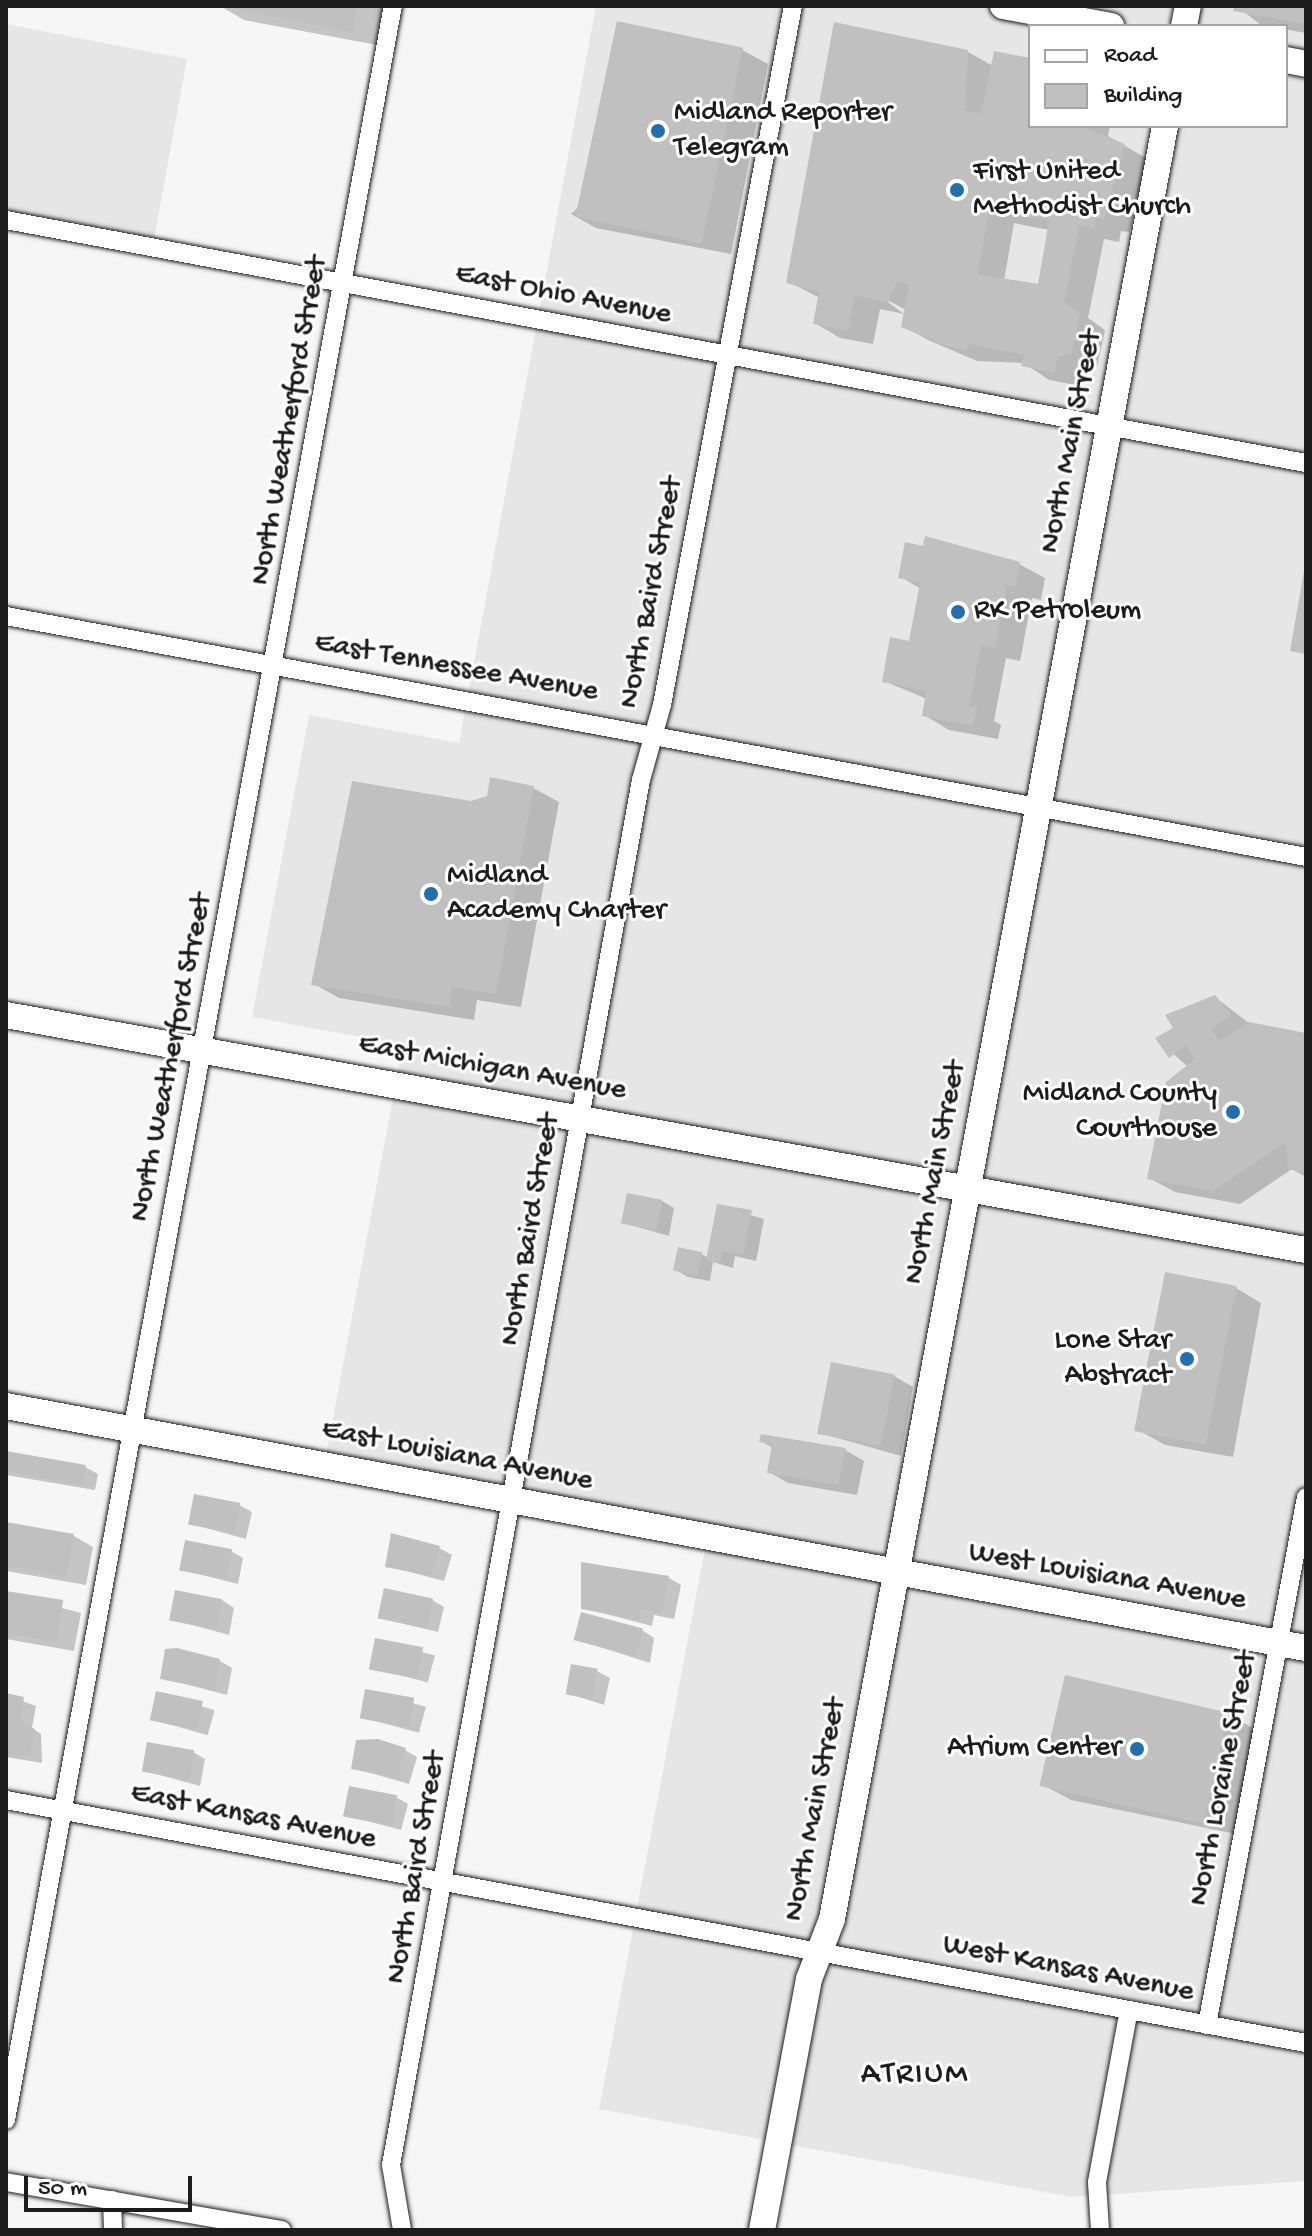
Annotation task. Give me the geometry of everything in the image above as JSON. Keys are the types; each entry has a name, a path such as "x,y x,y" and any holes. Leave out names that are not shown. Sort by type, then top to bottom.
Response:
{"street":[{"name":"North Weatherford Street","path":"6,2120 346,283 393,6"},
{"name":"North Baird Street","path":"402,2230 391,2165 580,1115 793,6"},
{"path":"1003,6 1100,24"},
{"name":"North Main Street","path":"762,2230 896,1572 1165,128"},
{"name":"East Ohio Avenue","path":"6,220 1306,463"},
{"name":"East Tennessee Avenue","path":"6,616 1306,857"},
{"name":"East Michigan Avenue","path":"6,1015 202,1053 580,1115 1306,1250"},
{"name":"East Louisiana Avenue","path":"6,1406 896,1572"},
{"name":"North Loraine Street","path":"1207,2025 1306,1497"},
{"name":"West Louisiana Avenue","path":"896,1572 1306,1648"},
{"name":"East Kansas Avenue","path":"6,1800 820,1951"},
{"name":"West Kansas Avenue","path":"820,1951 1306,2043"},
{"path":"1100,2230 1097,2182 1129,2010"},
{"path":"6,2182 282,2230"},
{"path":"112,2200 113,2230"}],"shaded area":[{"path":"596,6 1306,6 1306,2181 1071,2197 599,2109 707,1538 324,1466 403,1045 252,1017 309,715 459,743"},
{"path":"6,24 187,59 152,250 6,223"}],"building":[{"path":"223,6 357,6 352,32"},
{"path":"1234,6 1306,6 1306,24 1233,11"},
{"name":"Midland Reporter Telegram","path":"617,21 743,48 702,243 575,217"},
{"name":"First United Methodist Church","path":"834,22 968,50 965,110 981,114 994,51 1028,58 1028,128 1087,128 1125,144 1104,219 1096,218 1094,229 1079,226 1064,302 1080,313 1072,353 1058,357 1054,373 1021,366 1024,355 968,344 966,351 901,327 909,285 897,282 888,302 855,296 848,331 813,324 819,292 786,283","holes":["989,210 1049,221 1038,284 978,274"]},
{"name":"RK Petroleum","path":"925,536 1020,562 1016,587 1007,585 995,648 981,645 969,707 977,708 973,726 922,716 926,691 882,682 890,637 909,641 920,583 898,578 905,542 923,546"},
{"path":"1306,571 1306,654 1290,651"},
{"path":"490,777 534,786 496,994 452,987 449,1007 311,985 352,781 471,801 487,796"},
{"name":"Midland County Courthouse","path":"1215,995 1231,1015 1211,1029 1220,1041 1249,1022 1306,1033 1306,1173 1288,1169 1286,1142 1213,1191 1147,1179 1166,1082 1195,1059 1186,1045 1169,1058 1155,1038 1173,1028 1165,1015"},
{"path":"627,1193 662,1200 656,1230 621,1223"},
{"path":"717,1204 752,1210 743,1255 723,1251 720,1263 706,1260"},
{"path":"678,1247 702,1252 697,1276 673,1270"},
{"name":"Lone Star Abstract","path":"1165,1272 1237,1286 1206,1445 1134,1431"},
{"path":"831,1362 895,1374 881,1446 817,1434"},
{"path":"761,1434 846,1448 838,1485 767,1473 772,1444 759,1442"},
{"path":"6,1451 86,1465 82,1485 6,1471"},
{"path":"194,1494 240,1503 234,1533 188,1524"},
{"path":"6,1522 74,1534 66,1576 6,1566"},
{"path":"391,1533 440,1546 432,1576 385,1567"},
{"path":"185,1540 232,1549 226,1580 179,1570"},
{"path":"581,1562 669,1576 662,1613 642,1609 640,1620 581,1609"},
{"path":"384,1588 433,1598 426,1629 378,1618"},
{"path":"175,1590 222,1599 216,1630 169,1620"},
{"path":"6,1591 63,1600 57,1642 6,1634"},
{"path":"581,1612 643,1629 635,1657 573,1640"},
{"path":"375,1638 423,1647 417,1679 369,1669"},
{"path":"177,1648 220,1659 215,1690 160,1679 165,1649"},
{"path":"571,1664 598,1669 592,1699 566,1695"},
{"name":"Atrium Center","path":"1065,1675 1229,1713 1203,1824 1039,1786"},
{"path":"365,1689 414,1698 409,1727 360,1719"},
{"path":"156,1691 203,1701 197,1730 150,1720"},
{"path":"6,1693 24,1697 20,1723 35,1729 30,1756 6,1755"},
{"path":"378,1739 406,1748 397,1778 351,1769 356,1740"},
{"path":"147,1742 194,1750 189,1780 142,1772"},
{"path":"349,1786 397,1795 391,1826 343,1816"}],"place":[{"name":"Midland Reporter Telegram","path":"658,131"},
{"name":"First United Methodist Church","path":"957,190"},
{"name":"RK Petroleum","path":"958,612"},
{"name":"Midland Academy Charter","path":"431,894"},
{"name":"Midland County Courthouse","path":"1233,1112"},
{"name":"Lone Star Abstract","path":"1187,1359"},
{"name":"Atrium Center","path":"1137,1749"}],"district":[{"name":"ATRIUM","path":"915,2075"}]}
